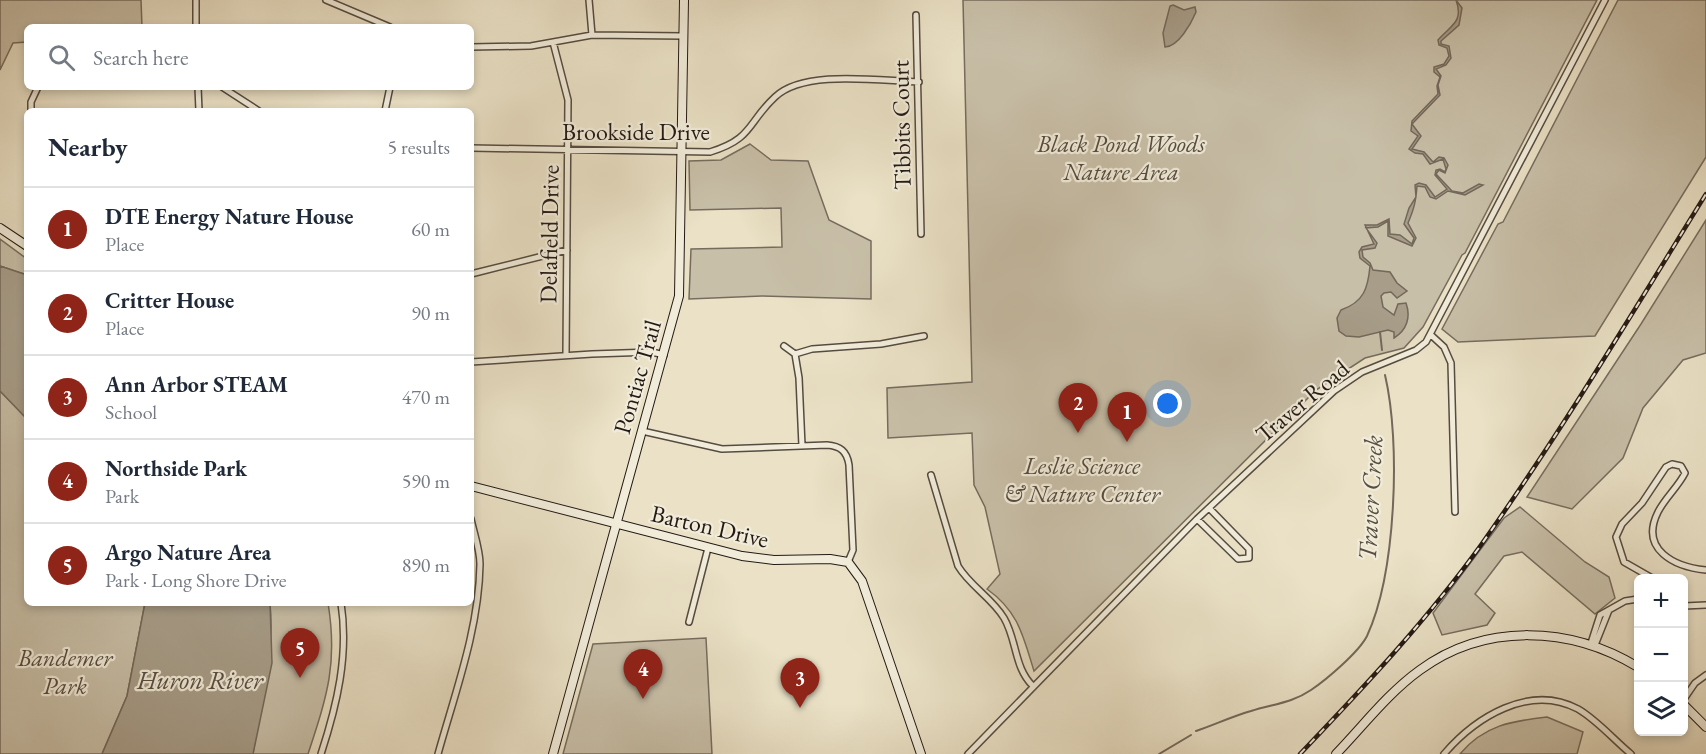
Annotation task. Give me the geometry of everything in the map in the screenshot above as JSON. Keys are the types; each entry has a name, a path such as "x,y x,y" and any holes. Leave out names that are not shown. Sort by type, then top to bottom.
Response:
{"main road":[{"name":"Pontiac Trail","path":"554,754 680,290 684,0"},
{"path":"0,228 24,244"},
{"name":"Barton Drive","path":"474,487 708,548 759,559 830,559 848,562"},
{"path":"848,562 862,580 921,754"},
{"path":"1336,754 1406,681 1452,651 1487,639 1531,634 1556,636 1593,644 1634,665"},
{"path":"1688,710 1706,727"}],"street":[{"path":"196,0 196,24"},
{"path":"326,0 383,24"},
{"path":"589,0 592,35"},
{"name":"Traver Road","path":"968,754 1197,519 1334,391 1371,368 1421,348 1431,335 1605,0"},
{"name":"Tibbits Court","path":"916,15 921,234"},
{"path":"474,47 507,48 592,35 683,36"},
{"name":"Delafield Drive","path":"554,42 568,100 566,355"},
{"name":"Brookside Drive","path":"474,148 710,152 737,142 749,131 775,97 795,84 830,80 919,82"},
{"path":"32,108 31,102 37,90"},
{"path":"198,90 199,108"},
{"path":"227,90 254,108"},
{"path":"386,108 389,90"},
{"path":"474,273 567,250"},
{"path":"1431,335 1444,346 1451,363 1455,512"},
{"path":"795,354 812,349 881,344 924,336"},
{"path":"784,346 795,354 799,378 802,446"},
{"path":"474,362 566,355 652,352 664,355"},
{"path":"642,431 722,449 836,446 848,457 853,550 848,562"},
{"path":"1644,574 1624,562 1616,537 1622,524 1642,503 1666,467 1672,464 1681,466 1684,473 1658,512 1654,523 1658,550 1667,560 1681,567 1706,570"},
{"path":"931,475 958,566 964,577 1005,620 1022,674 1033,686"},
{"path":"1197,519 1238,560 1249,558 1249,549 1209,508"},
{"path":"438,754 472,627 480,562 474,533"},
{"path":"689,622 708,548"},
{"path":"1593,644 1600,615 1625,601 1634,600"},
{"path":"1688,606 1706,605"},
{"path":"321,754 341,681 344,633 341,606"},
{"path":"1688,692 1695,683 1706,675"},
{"path":"1444,754 1469,727 1499,709 1520,703 1555,701 1579,710 1631,754"}],"green space":[{"path":"0,0 141,0 142,24 24,24 24,42 13,43 0,70"},
{"path":"963,0 1597,0 1465,253 1423,327 1404,348 1365,358 1316,390 1034,671 1023,636 1013,616 987,589 1000,574 985,507 974,485 972,433 888,438 887,388 972,382"},
{"path":"1618,0 1706,0 1706,157 1595,336 1458,342 1442,329 1498,224 1503,222"},
{"path":"750,144 771,160 808,161 829,220 871,241 871,299 762,296 689,299 691,249 782,247 781,208 690,210 689,161 721,160"},
{"path":"1706,220 1706,353 1683,360 1643,408 1623,458 1572,509 1527,497 1641,324"},
{"path":"0,239 24,257 24,274 0,266"},
{"name":"Bandemer Park","path":"0,391 24,416 24,606 144,606 127,696 102,754 0,754"},
{"path":"1520,507 1585,562 1609,577 1615,598 1595,614 1522,552 1504,556 1475,594 1495,613 1487,625 1442,635 1433,613 1504,518"},
{"path":"270,606 328,606 332,644 329,680 321,715 308,754 253,754 269,661"},
{"path":"706,638 712,754 563,754 593,644"},
{"path":"1547,717 1583,732 1577,754 1460,754 1469,744 1499,726"}],"water":[{"path":"1456,0 1462,8 1459,25 1441,41 1441,44 1449,46 1451,58 1446,65 1436,69 1441,76 1438,85 1440,95 1412,124 1421,136 1412,149 1424,152 1433,162 1439,157 1444,158 1448,165 1445,173 1439,170 1436,174 1452,191 1463,193 1479,184 1483,185 1465,195 1448,191 1436,199 1430,197 1425,187 1417,186 1416,196 1415,185 1419,183 1426,185 1435,197 1447,189 1435,175 1436,170 1440,169 1445,172 1443,159 1430,164 1423,154 1409,149 1418,136 1411,131 1412,121 1438,94 1437,86 1440,77 1434,72 1434,67 1444,64 1449,56 1447,48 1439,45 1438,40 1455,23 1458,13"},
{"path":"1170,6 1184,10 1195,7 1196,12 1179,39 1165,47 1163,33"},
{"path":"1416,197 1408,223 1416,238 1412,246 1388,236 1388,221 1378,227 1366,228 1365,225 1377,225 1389,219 1390,234 1400,235 1412,244 1414,238 1404,224 1409,208"},
{"path":"1367,230 1377,243 1375,248 1362,250 1363,257 1370,263 1373,270 1390,272 1397,283 1407,291 1397,298 1391,292 1381,296 1383,307 1394,315 1398,304 1406,303 1407,323 1394,338 1394,332 1388,330 1359,337 1346,336 1339,331 1337,318 1341,310 1360,298 1368,281 1370,266 1360,258 1359,252 1362,247 1374,244"},
{"path":"0,266 24,274 24,416 0,391"},
{"name":"Huron River","path":"144,606 270,606 272,663 253,754 102,754 127,696"}],"waterway":[{"name":"Traver Creek","path":"1380,332 1382,350"},
{"name":"Traver Creek","path":"1196,731 1304,694 1342,665 1367,636 1377,609 1384,578 1393,507 1393,436 1385,375"},
{"name":"Traver Creek","path":"1159,754 1191,735"}],"railway":[{"path":"1300,754 1417,626 1481,545 1568,415 1706,194"}],"place":[{"name":"Critter House","path":"1078,433"},
{"name":"DTE Energy Nature House","path":"1127,442"},
{"name":"Argo Nature Area","path":"300,678"},
{"name":"Northside Park","path":"643,699"},
{"name":"Ann Arbor STEAM","path":"800,708"}],"park label":[{"name":"Black Pond Woods Nature Area","path":"1121,157"},
{"name":"Leslie Science & Nature Center","path":"1082,479"}]}
